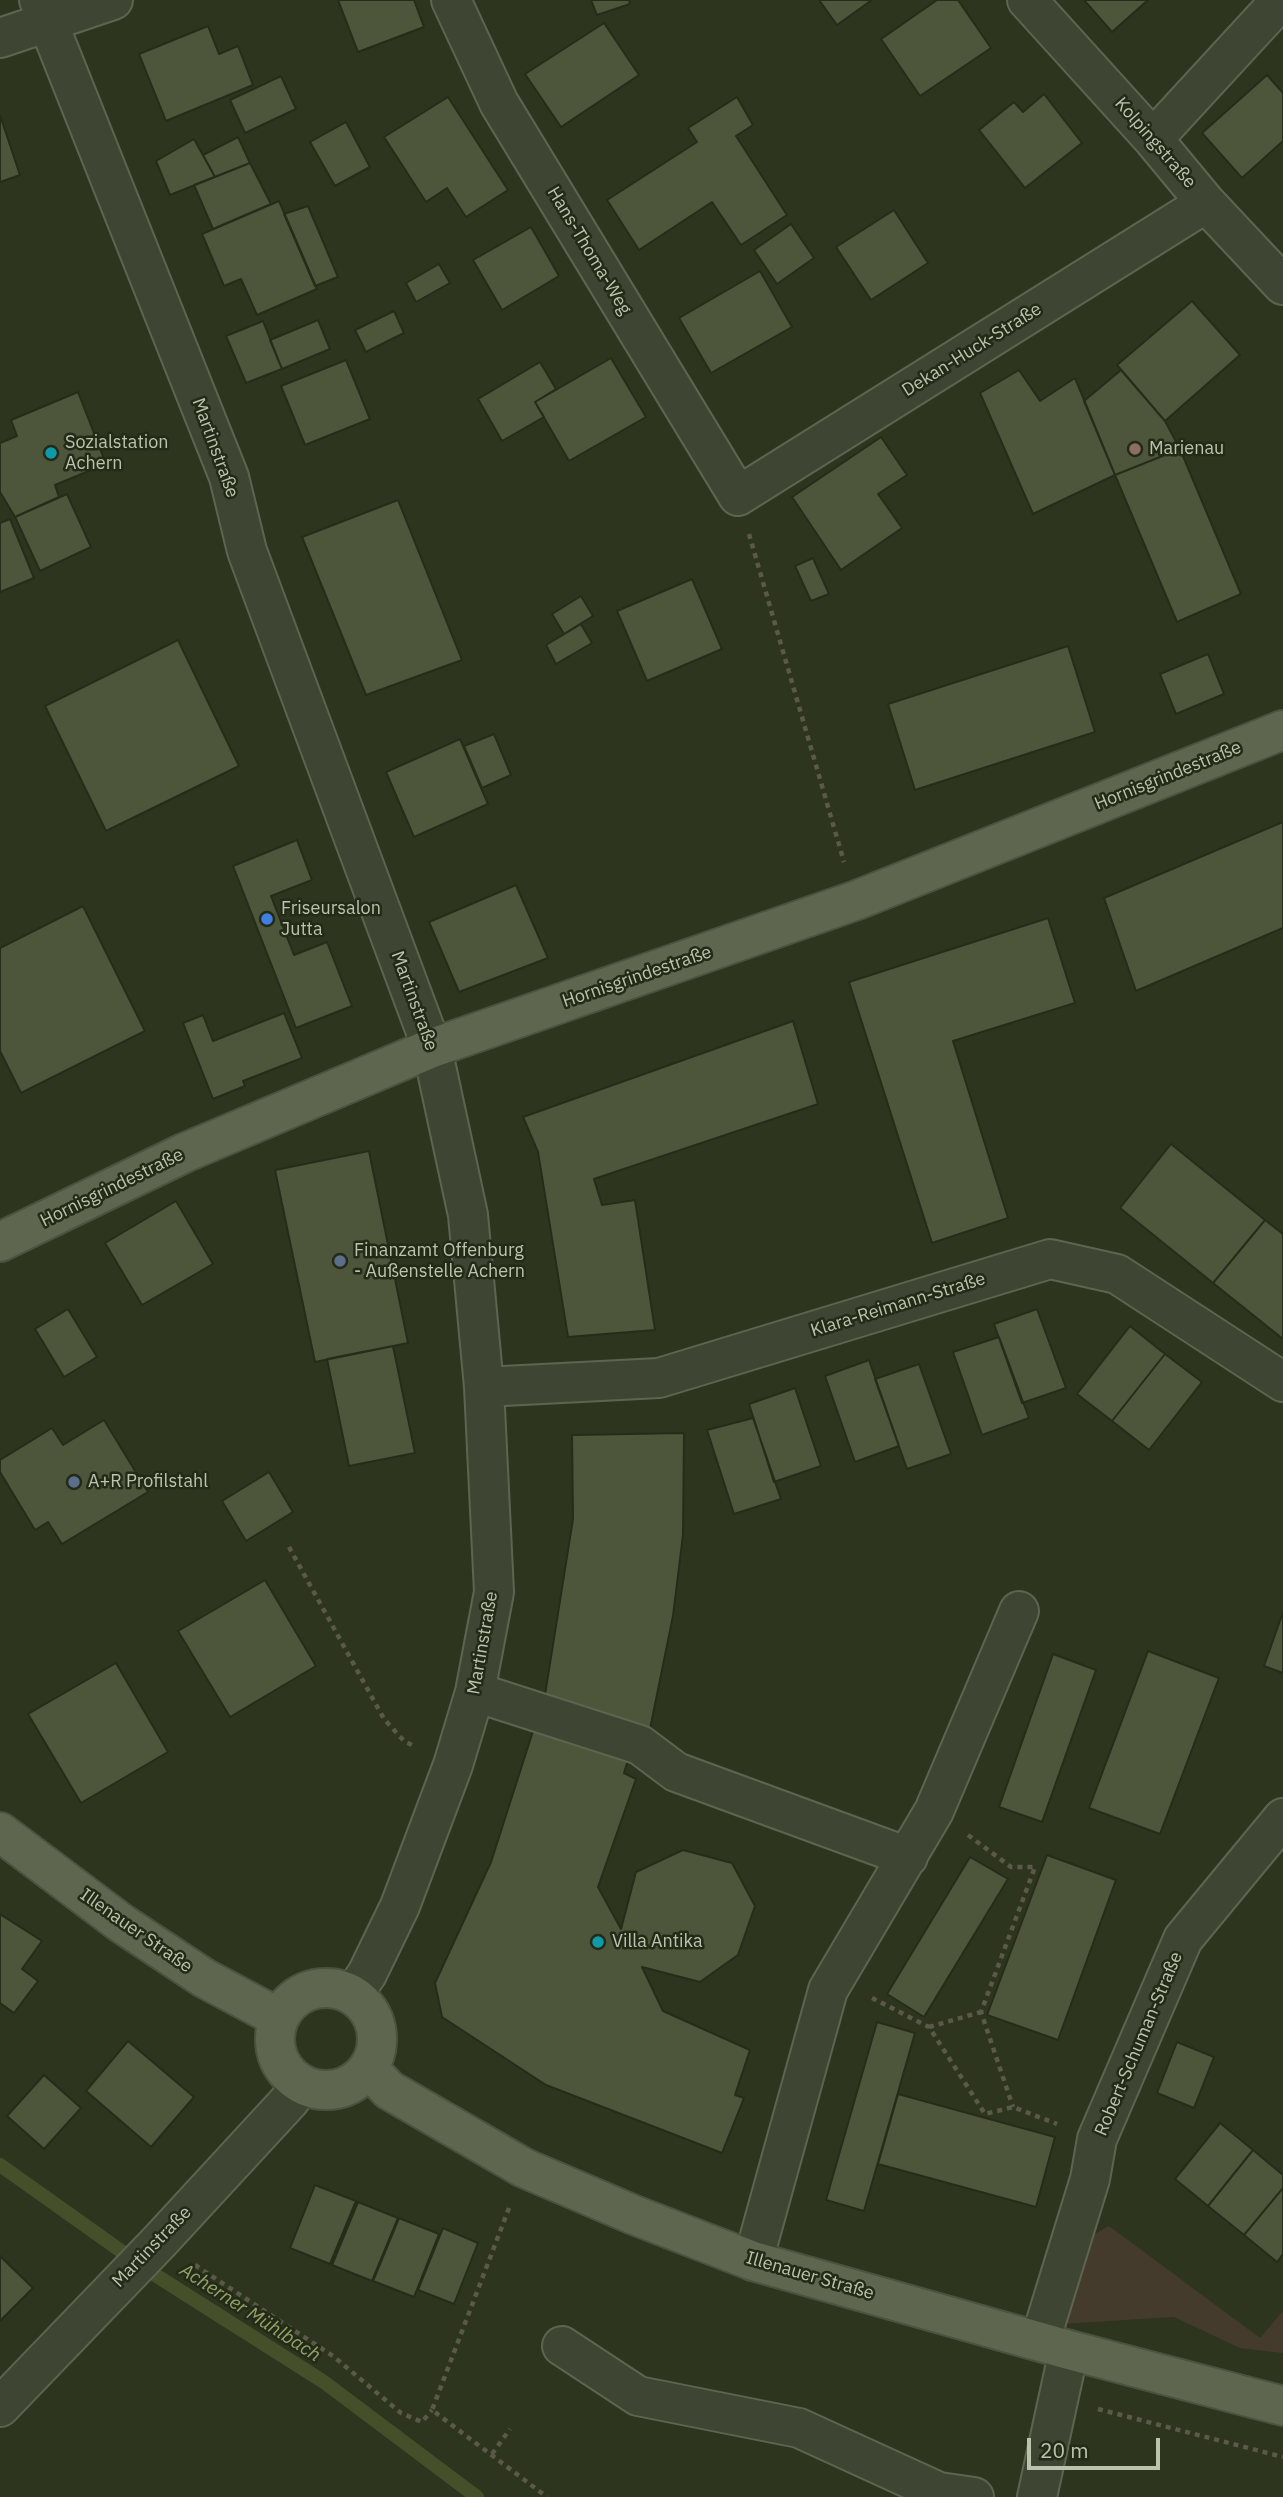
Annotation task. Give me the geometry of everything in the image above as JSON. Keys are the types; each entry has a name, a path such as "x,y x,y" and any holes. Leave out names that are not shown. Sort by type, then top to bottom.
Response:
{"main road":[{"name":"Hornisgrindestraße","path":"0,1242 184,1153 432,1048 857,900 1283,730"},
{"name":"Illenauer Straße","path":"0,1832 131,1930 204,1978 279,2018"},
{"path":"311,1989 340,1989 353,1994 370,2013 378,2037 376,2054 369,2068 355,2082 337,2089 318,2090 300,2084 286,2072 277,2055 274,2036 279,2018 287,2005 311,1989"},
{"name":"Illenauer Straße","path":"369,2068 389,2090 524,2168 634,2216 753,2261 1055,2346 1283,2406"}],"street":[{"path":"0,38 43,11 113,0"},
{"name":"Hans-Thoma-Weg","path":"452,0 499,103 738,496"},
{"name":"Kolpingstraße","path":"1027,0 1153,139 1206,203 1283,285"},
{"path":"1153,139 1281,0"},
{"name":"Martinstraße","path":"43,11 229,477 247,551 432,1048 468,1215 484,1387 494,1592 475,1692 453,1765 400,1906 367,1974 353,1994"},
{"name":"Dekan-Huck-Straße","path":"738,496 1206,203"},
{"name":"Klara-Reimann-Straße","path":"484,1387 659,1378 1050,1258 1117,1274 1283,1382"},
{"path":"753,2261 828,1990 934,1811 1019,1611"},
{"path":"475,1692 640,1745 676,1772 908,1857"},
{"name":"Robert-Schuman-Straße","path":"1037,2497 1056,2398 1055,2346 1097,2139 1183,1939 1283,1818"},
{"name":"Martinstraße","path":"0,2407 159,2242 290,2100 300,2084"},
{"path":"562,2347 638,2396 719,2409 799,2428 939,2492 974,2497"}],"path":[{"path":"738,496 857,900"},
{"path":"289,1547 384,1719 404,1741 453,1765"},
{"path":"934,1811 1011,1867 1035,1867 981,2012 1013,2106"},
{"path":"835,1978 929,2027 985,2114 1013,2106 1097,2139"},
{"path":"929,2027 981,2012"},
{"path":"159,2242 334,2356 401,2413 422,2422 432,2410 524,2168"},
{"path":"1056,2398 1283,2457"},
{"path":"432,2410 547,2497"},
{"path":"492,2454 510,2429"}],"shaded area":[{"path":"1109,2226 1260,2338 1283,2311 1283,2353 1240,2348 1174,2317 1059,2324 1084,2240"}],"building":[{"path":"338,0 414,0 424,27 358,52"},
{"path":"591,0 629,0 630,4 597,15"},
{"path":"819,0 872,0 837,25"},
{"path":"937,0 958,0 991,48 920,96 881,39"},
{"path":"1084,0 1148,0 1112,32"},
{"path":"604,23 639,75 561,127 525,74"},
{"path":"208,26 219,54 238,46 253,85 166,121 139,54"},
{"path":"1267,75 1283,93 1283,141 1242,178 1202,133"},
{"path":"281,76 296,109 245,133 230,100"},
{"path":"1044,94 1082,143 1025,188 979,130 1014,102 1023,112"},
{"path":"448,97 508,190 466,217 447,188 426,202 384,137"},
{"path":"737,97 753,125 736,136 787,215 741,245 712,202 639,250 607,200 697,142 688,128"},
{"path":"0,115 20,175 0,182"},
{"path":"346,122 370,167 335,186 310,142"},
{"path":"238,137 250,163 215,177 203,155"},
{"path":"194,139 215,177 170,195 156,161"},
{"path":"250,163 271,204 213,229 194,185"},
{"path":"279,201 317,289 257,315 241,279 224,286 202,234"},
{"path":"308,206 338,277 315,286 284,214"},
{"path":"894,210 928,263 871,300 836,247"},
{"path":"791,224 814,258 777,284 754,250"},
{"path":"531,227 559,276 502,310 473,260"},
{"path":"439,264 450,283 416,302 406,283"},
{"path":"760,271 792,327 711,373 679,318"},
{"path":"1192,301 1240,355 1165,421 1117,365"},
{"path":"394,311 404,333 366,352 355,330"},
{"path":"318,320 330,349 282,369 270,340"},
{"path":"263,321 282,369 246,383 226,336"},
{"path":"611,358 646,417 569,461 535,402"},
{"path":"346,360 370,419 305,445 281,386"},
{"path":"540,362 556,389 535,402 544,417 502,441 478,399"},
{"path":"1019,370 1040,401 1075,378 1115,475 1033,514 980,393"},
{"path":"1121,370 1165,421 1180,449 1115,475 1084,401"},
{"name":"Sozialstation Achern","path":"78,392 106,464 55,485 59,497 15,517 0,492 0,443 17,436 11,420"},
{"path":"881,437 907,475 878,494 902,528 841,570 792,497"},
{"path":"1180,449 1241,594 1177,622 1115,475"},
{"path":"67,494 91,547 40,571 15,517"},
{"path":"398,500 462,660 366,695 302,537"},
{"path":"10,519 34,578 0,592 0,523"},
{"path":"813,558 829,594 811,601 795,566"},
{"path":"692,579 722,649 647,681 617,611"},
{"path":"581,596 593,616 564,634 552,614"},
{"path":"581,624 592,643 556,664 546,645"},
{"path":"178,640 239,766 106,831 45,706"},
{"path":"1068,646 1095,732 915,790 888,704"},
{"path":"1208,654 1224,694 1176,714 1160,674"},
{"path":"494,734 511,775 482,788 464,746"},
{"path":"460,739 488,804 414,837 386,772"},
{"path":"1283,822 1283,928 1136,991 1104,898"},
{"name":"Friseursalon Jutta","path":"297,840 312,880 271,896 294,955 327,942 352,1006 296,1028 233,866"},
{"path":"516,885 548,958 459,992 429,922"},
{"path":"83,906 145,1031 21,1093 0,1051 0,948"},
{"path":"1048,918 1075,1003 953,1041 1008,1218 932,1243 849,982"},
{"path":"284,1013 302,1058 243,1081 245,1086 213,1099 183,1023 203,1015 213,1041"},
{"path":"793,1021 818,1104 594,1179 602,1205 635,1200 655,1330 568,1337 538,1152 523,1117"},
{"path":"1171,1144 1265,1220 1213,1283 1120,1208"},
{"path":"369,1151 408,1343 315,1362 275,1170"},
{"path":"176,1201 213,1264 142,1305 105,1243"},
{"path":"1265,1220 1283,1234 1283,1339 1213,1283"},
{"path":"68,1309 97,1357 64,1377 35,1329"},
{"path":"1037,1309 1066,1388 1022,1403 994,1324"},
{"path":"1130,1326 1165,1354 1112,1421 1077,1394"},
{"path":"999,1337 1029,1418 982,1435 953,1352"},
{"path":"393,1346 415,1453 349,1466 327,1359"},
{"path":"1165,1354 1202,1382 1149,1450 1112,1421"},
{"path":"869,1360 899,1446 855,1462 825,1376"},
{"path":"919,1364 951,1454 907,1469 875,1379"},
{"path":"795,1388 821,1466 774,1482 749,1404"},
{"path":"753,1418 781,1499 734,1514 707,1430"},
{"name":"A+R Profilstahl","path":"104,1420 148,1492 62,1544 48,1522 35,1530 0,1472 0,1460 52,1428 63,1445"},
{"path":"684,1433 683,1535 673,1616 650,1729 544,1701 573,1519 572,1435"},
{"path":"269,1472 293,1512 246,1541 222,1501"},
{"path":"265,1580 316,1666 230,1717 178,1631"},
{"path":"1283,1612 1283,1673 1264,1666"},
{"path":"1148,1651 1219,1678 1160,1834 1089,1808"},
{"path":"1053,1654 1096,1670 1042,1822 999,1807"},
{"path":"116,1663 168,1752 81,1803 28,1714"},
{"name":"Villa Antika","path":"534,1728 628,1760 624,1773 636,1779 598,1887 621,1929 636,1872 683,1850 732,1863 755,1906 738,1955 700,1982 642,1967 663,2011 750,2050 735,2095 744,2098 722,2153 546,2085 442,2017 435,1983 491,1862"},
{"path":"1047,1855 1116,1880 1058,2040 987,2015"},
{"path":"970,1857 1008,1879 924,2017 887,1994"},
{"path":"0,1914 42,1941 22,1969 38,1981 14,2013 0,2003"},
{"path":"877,2022 915,2033 864,2211 826,2200"},
{"path":"128,2041 194,2097 151,2147 86,2091"},
{"path":"1177,2042 1214,2057 1194,2108 1157,2093"},
{"path":"44,2075 81,2108 44,2149 7,2116"},
{"path":"898,2094 1055,2137 1036,2207 878,2164"},
{"path":"1220,2123 1253,2150 1208,2206 1175,2179"},
{"path":"1253,2150 1283,2175 1283,2188 1244,2235 1208,2206"},
{"path":"315,2185 356,2201 330,2264 290,2248"},
{"path":"1283,2188 1283,2254 1277,2262 1244,2235"},
{"path":"358,2202 398,2218 372,2281 332,2265"},
{"path":"399,2218 439,2234 414,2297 373,2281"},
{"path":"443,2228 478,2243 454,2304 418,2290"},
{"path":"0,2256 33,2288 0,2321"}],"waterway":[{"name":"Acherner Mühlbach","path":"0,2165 149,2271 324,2382 477,2497"}],"place":[{"name":"Marienau","path":"1135,449"},
{"name":"Sozialstation Achern","path":"51,453"},
{"name":"Friseursalon Jutta","path":"267,919"},
{"name":"Finanzamt Offenburg - Außenstelle Achern","path":"340,1261"},
{"name":"A+R Profilstahl","path":"74,1482"},
{"name":"Villa Antika","path":"598,1942"}]}
